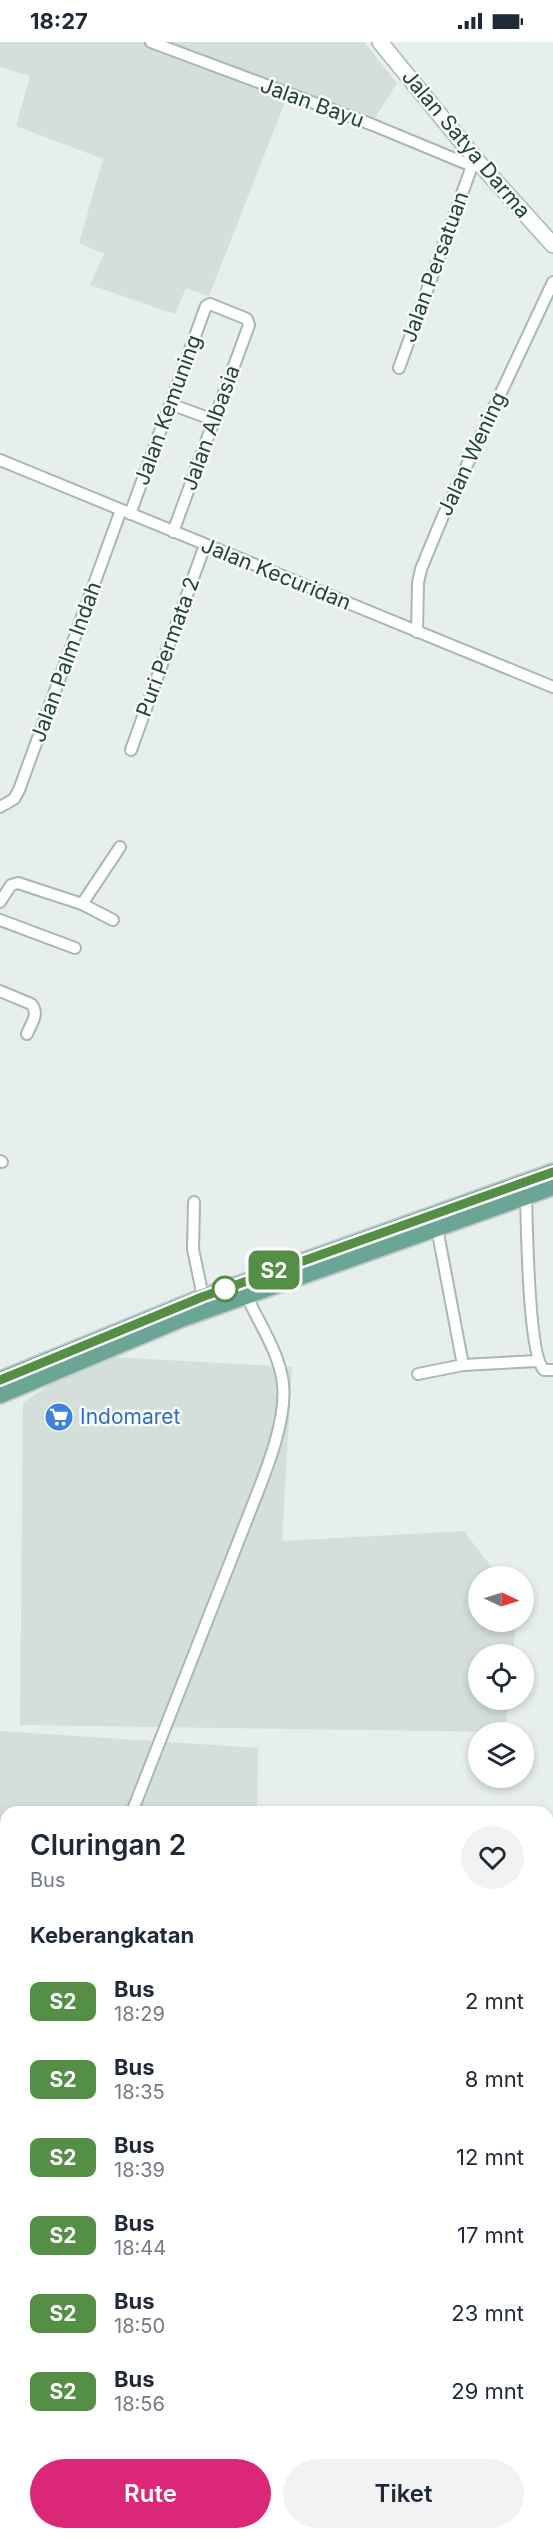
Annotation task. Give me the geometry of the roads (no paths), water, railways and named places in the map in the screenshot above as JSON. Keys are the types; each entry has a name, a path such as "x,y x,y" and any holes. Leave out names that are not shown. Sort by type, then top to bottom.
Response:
{"main road":[{"name":"Jalan Satya Darma","path":"380,42 476,165 553,245"},
{"path":"0,1380 202,1297 327,1259 553,1172"},
{"path":"327,1259 437,1227 553,1187"},
{"path":"0,1395 181,1319 246,1295 292,1271"}],"street":[{"name":"Jalan Bayu","path":"152,42 476,165"},
{"name":"Jalan Persatuan","path":"399,368 476,165"},
{"name":"Jalan Wening","path":"417,632 418,583 421,569 443,516 553,282"},
{"name":"Jalan Albasia","path":"173,532 249,325 247,319 238,315 210,304 206,306"},
{"name":"Jalan Kemuning","path":"126,512 170,404 206,306"},
{"path":"170,404 214,420"},
{"name":"Jalan Kecuridan","path":"0,460 553,687"},
{"name":"Jalan Palm Indah","path":"0,807 14,799 19,790 126,512"},
{"name":"Puri Permata 2","path":"131,750 205,545"},
{"path":"82,904 120,847"},
{"path":"0,902 10,885 18,883 82,904 113,920"},
{"path":"0,920 75,948"},
{"path":"0,991 31,1004 35,1008 35,1015 27,1034"},
{"path":"526,1196 531,1304 537,1360 544,1370 553,1371"},
{"path":"194,1202 193,1249 202,1297"},
{"path":"437,1227 463,1365"},
{"path":"134,1806 253,1504 277,1431 283,1384 278,1364 246,1295"},
{"path":"418,1374 463,1365 537,1360"}],"place":[{"name":"Indomaret","path":"59,1417"}]}
